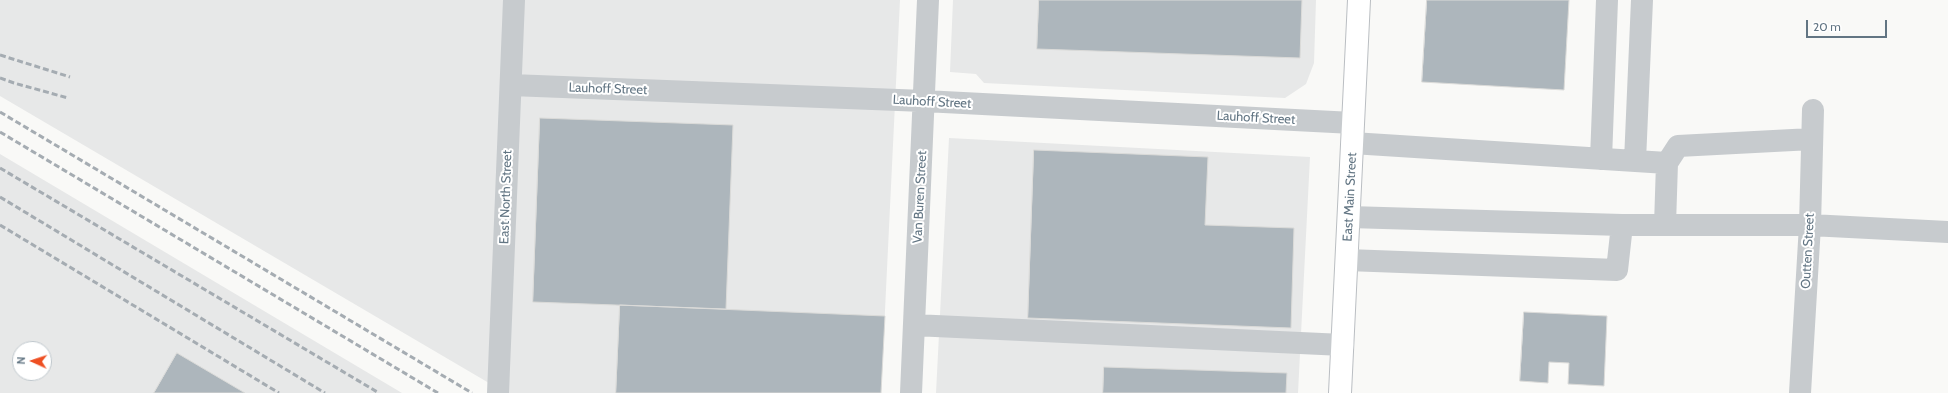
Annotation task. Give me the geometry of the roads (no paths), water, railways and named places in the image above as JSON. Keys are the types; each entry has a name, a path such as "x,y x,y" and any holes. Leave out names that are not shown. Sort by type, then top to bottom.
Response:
{"main road":[{"name":"East Main Street","path":"1340,393 1359,0"}],"street":[{"name":"East North Street","path":"498,393 514,0"},
{"name":"Van Buren Street","path":"911,393 928,0"},
{"path":"1601,159 1607,0"},
{"path":"1635,161 1642,0"},
{"name":"Lauhoff Street","path":"511,85 924,101 1352,133 1601,159 1667,163"},
{"name":"Outten Street","path":"1800,393 1810,225 1813,110"},
{"path":"1665,225 1667,163 1678,146 1812,139"},
{"path":"1349,217 1622,225 1810,225 1948,232"},
{"path":"1346,260 1616,270 1622,225"},
{"path":"914,325 1343,345"}],"railway":[{"path":"0,55 70,77"},
{"path":"0,78 68,98"},
{"path":"0,112 472,393"},
{"path":"0,132 438,393"},
{"path":"0,168 379,393"},
{"path":"0,197 325,393"},
{"path":"0,225 279,393"}]}
